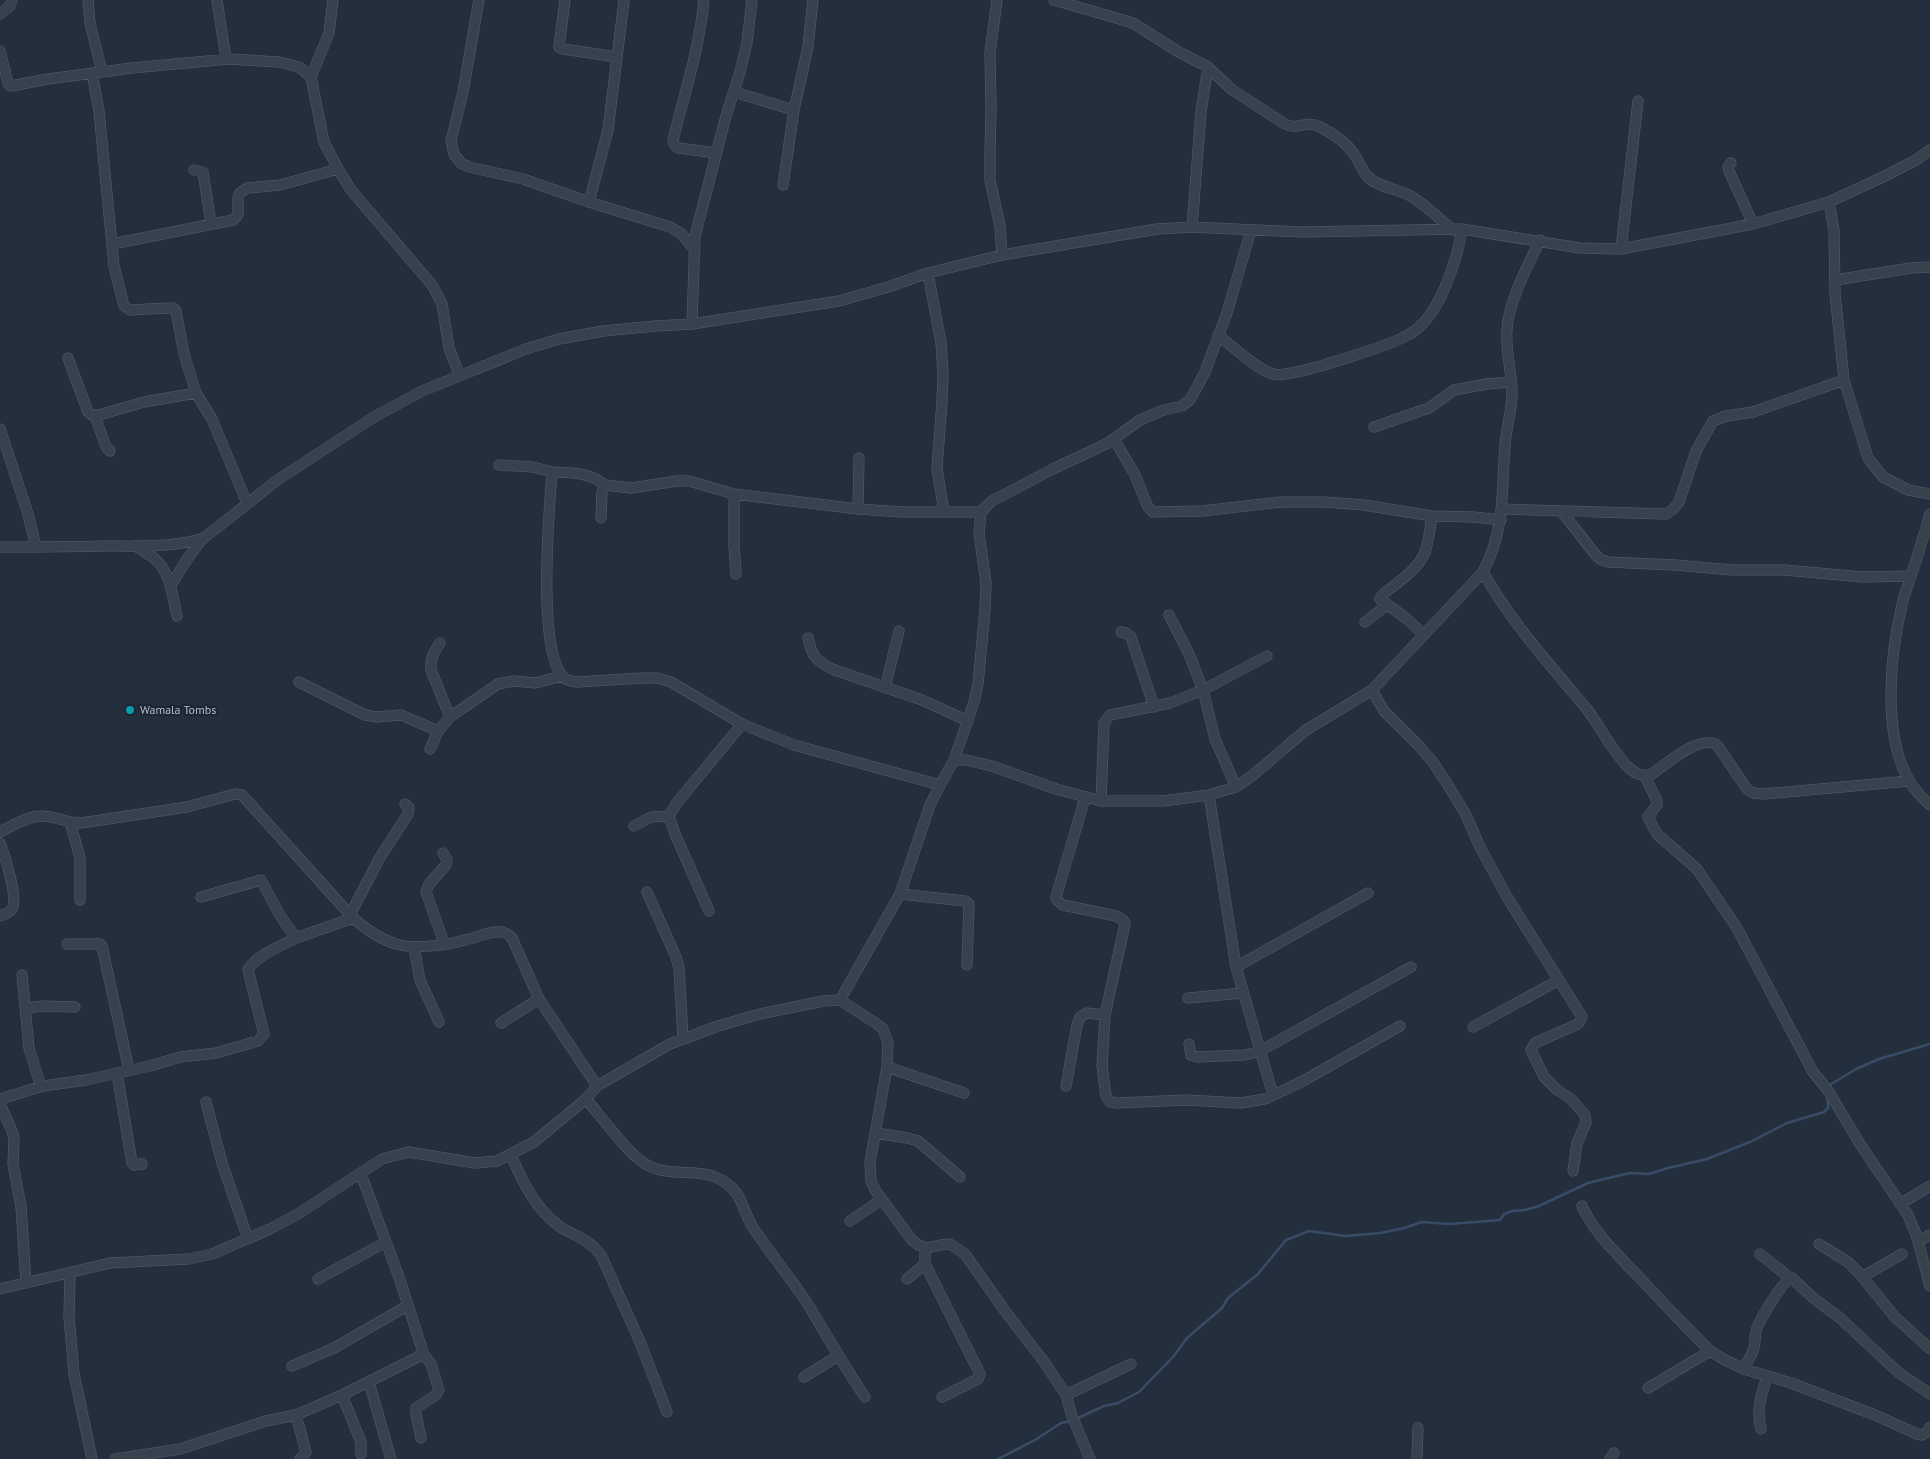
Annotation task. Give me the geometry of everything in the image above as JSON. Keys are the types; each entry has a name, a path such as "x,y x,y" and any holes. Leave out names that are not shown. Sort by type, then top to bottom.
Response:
{"street":[{"path":"0,14 10,6 12,0"},
{"path":"88,0 97,73 115,273 125,309 173,308 176,312 184,354 196,393 212,419 247,503"},
{"path":"217,0 226,60"},
{"path":"333,0 329,33 311,77 324,142 338,169 352,190 432,285 442,304 449,348 460,376"},
{"path":"479,0 465,83 451,141 454,154 461,163 469,167 523,179 670,227 682,234 695,251"},
{"path":"564,0 559,47 617,57"},
{"path":"704,0 701,28 690,79 673,140 678,148 717,153"},
{"path":"692,324 695,236 747,43 752,0"},
{"path":"783,185 794,110 808,47 814,0"},
{"path":"997,0 990,53 990,180 1000,226 1002,255"},
{"path":"1054,0 1133,23 1177,51 1208,66 1231,89 1285,124 1294,127 1311,123 1315,124 1336,137 1353,152 1367,176 1376,184 1407,194 1457,230"},
{"path":"589,202 608,130 624,1"},
{"path":"0,51 8,83 11,86 97,73 226,60 279,62 298,67 311,77"},
{"path":"1192,227 1201,112 1208,66"},
{"path":"734,92 794,110"},
{"path":"1621,249 1638,101"},
{"path":"171,585 204,538 284,476 374,417 422,392 460,376 526,349 560,339 604,331 692,324 839,301 928,273 1002,255 1157,229 1192,227 1302,232 1457,230 1540,240 1580,248 1621,249 1753,224 1829,202 1883,177 1916,160 1930,150"},
{"path":"1732,163 1729,166 1729,170 1753,224"},
{"path":"112,244 233,220 238,215 238,198 240,193 247,188 280,185 338,169"},
{"path":"194,170 203,172 205,177 211,223"},
{"path":"1829,202 1834,230 1835,280 1844,380 1868,458 1883,477 1908,490 1930,494"},
{"path":"840,1000 900,894 924,822 940,784 954,760 968,721 978,684 985,610 986,583 979,533 981,512 992,501 1114,438 1140,420 1164,410 1182,406 1190,400 1205,372 1251,230"},
{"path":"1218,335 1265,372 1277,375 1328,364 1409,335 1428,317 1444,289 1457,230"},
{"path":"954,760 966,760 992,766 1085,798 1101,801 1163,801 1209,795 1236,787 1306,730 1372,690 1482,572 1492,555 1501,515 1505,444 1512,394 1507,328 1521,280 1540,240"},
{"path":"1835,280 1911,268 1930,267"},
{"path":"928,273 941,343 943,393 936,468 944,512"},
{"path":"68,358 88,412 95,416 106,447 110,451"},
{"path":"1114,438 1135,475 1148,507 1153,512 1202,511 1281,502 1325,502 1364,505 1432,516 1474,517 1562,512 1666,514 1679,502 1696,451 1713,421 1726,416 1753,412 1844,380"},
{"path":"1374,427 1428,408 1454,390 1511,382"},
{"path":"95,416 144,402 196,393"},
{"path":"0,429 28,514 36,547"},
{"path":"858,509 859,458"},
{"path":"499,465 533,467 552,472 585,474 605,485 631,488 689,481 734,494 858,509 902,512 981,512"},
{"path":"552,472 547,572 548,627 555,658 562,676 577,682 657,678 671,682 742,724 794,745 940,784"},
{"path":"600,518 602,492 605,485"},
{"path":"734,494 733,531 736,574"},
{"path":"1562,512 1595,554 1600,559 1608,562 1732,570 1785,570 1862,577 1911,576"},
{"path":"1930,514 1902,604 1892,659 1890,690 1892,718 1901,762 1909,781 1918,794 1930,805"},
{"path":"1424,636 1407,619 1381,602 1381,597 1413,570 1425,551 1432,516"},
{"path":"0,547 135,546 191,542 204,538"},
{"path":"135,546 156,560 171,585 177,616"},
{"path":"1482,572 1514,622 1587,709 1627,766 1638,774 1645,776 1652,774 1692,746 1713,742 1717,744 1747,789 1753,793 1763,794 1909,781"},
{"path":"1366,622 1387,606"},
{"path":"1169,616 1189,654 1202,690 1214,739 1236,787"},
{"path":"885,688 899,631"},
{"path":"1121,632 1131,637 1154,707"},
{"path":"808,638 811,653 818,662 922,700 968,721"},
{"path":"440,643 431,657 431,670 450,717"},
{"path":"1101,801 1106,719 1114,713 1154,707 1202,690 1267,656"},
{"path":"430,749 438,731 450,717 498,684 514,681 535,683 562,676"},
{"path":"299,682 365,715 377,718 401,715 438,731"},
{"path":"1372,690 1390,719 1432,760 1466,815 1480,847 1507,897 1582,1017 1578,1024 1535,1043 1531,1050 1544,1077 1556,1089 1571,1099 1585,1115 1586,1123 1577,1144 1573,1171"},
{"path":"709,911 669,816 676,804 742,724"},
{"path":"1645,776 1657,801 1657,805 1648,817 1651,825 1657,834 1704,877 1737,928 1804,1056 1818,1079 1827,1088 1860,1144 1908,1215 1918,1241 1930,1286"},
{"path":"0,832 35,816 81,823 187,806 238,794 242,795 352,916 364,928 381,938 400,945 414,947 461,942 501,932 508,934 512,938 539,999 597,1086"},
{"path":"1209,795 1236,967 1273,1095"},
{"path":"1085,798 1056,897 1063,905 1116,916 1123,920 1125,929 1105,1015 1102,1066 1106,1096 1110,1102 1186,1100 1252,1102 1273,1095 1302,1081 1400,1026"},
{"path":"0,1099 41,1086 117,1073 180,1057 216,1053 261,1039 263,1031 248,970 250,966 268,953 296,938 352,916 379,859 408,814 409,808 405,804"},
{"path":"634,826 651,818 669,816"},
{"path":"70,822 80,858 80,900"},
{"path":"0,845 11,879 14,905 12,910 0,916"},
{"path":"443,854 447,860 446,866 429,884 426,892 444,943"},
{"path":"201,897 261,880 281,917 296,938"},
{"path":"647,892 676,957 679,968 683,1038"},
{"path":"1236,967 1368,893"},
{"path":"900,894 965,901 969,904 967,965"},
{"path":"67,944 100,944 102,946 129,1070"},
{"path":"414,947 420,980 439,1022"},
{"path":"1189,1044 1191,1055 1197,1057 1245,1055 1260,1051 1410,967"},
{"path":"22,975 29,1048 41,1086"},
{"path":"1473,1027 1559,980"},
{"path":"1188,998 1243,993"},
{"path":"501,1023 539,999"},
{"path":"0,1289 70,1274 110,1263 189,1259 212,1254 248,1239 298,1214 382,1159 409,1152 475,1162 497,1161 534,1142 586,1099 597,1086 683,1038 760,1014 823,1001 840,1000 883,1029 888,1043 887,1067 869,1170 871,1181 881,1200 919,1247 925,1249 950,1244 966,1254 1066,1395 1090,1459"},
{"path":"25,1008 44,1006 75,1007"},
{"path":"1066,1086 1080,1016 1087,1013 1105,1015"},
{"path":"887,1067 964,1093"},
{"path":"117,1073 132,1162 134,1165 142,1164"},
{"path":"586,1099 637,1158 649,1167 664,1172 703,1173 722,1180 734,1189 751,1224 806,1302 865,1397"},
{"path":"206,1102 222,1163 248,1239"},
{"path":"0,1104 14,1139 13,1164 22,1207 26,1283"},
{"path":"876,1133 918,1141 960,1177"},
{"path":"510,1155 530,1195 546,1214 559,1226 593,1245 601,1255 640,1342 667,1412"},
{"path":"361,1174 400,1280 422,1352 431,1364 439,1390 436,1395 416,1408 421,1438"},
{"path":"1900,1204 1930,1186"},
{"path":"850,1221 881,1200"},
{"path":"1582,1206 1598,1234 1610,1248 1675,1317 1710,1350 1725,1360 1744,1369 1791,1383 1875,1415 1917,1434 1922,1435 1930,1427"},
{"path":"1918,1241 1930,1235"},
{"path":"318,1279 386,1242"},
{"path":"1819,1244 1848,1262 1895,1317 1930,1349"},
{"path":"925,1249 925,1264 980,1374 978,1379 942,1397"},
{"path":"1760,1254 1840,1318 1899,1373 1930,1394"},
{"path":"1862,1277 1902,1254"},
{"path":"907,1279 925,1264"},
{"path":"70,1274 69,1318 74,1374 92,1459"},
{"path":"1744,1369 1754,1348 1755,1334 1759,1323 1781,1286 1790,1278"},
{"path":"292,1366 334,1348 407,1306"},
{"path":"1648,1388 1710,1350"},
{"path":"115,1459 180,1449 266,1421 296,1415 342,1395 417,1358 422,1352"},
{"path":"804,1376 838,1356"},
{"path":"1066,1395 1131,1364"},
{"path":"1761,1429 1758,1412 1767,1377"},
{"path":"369,1382 391,1459"},
{"path":"342,1395 361,1442 361,1454"},
{"path":"296,1415 306,1452 300,1459"},
{"path":"1417,1459 1418,1428"}],"waterway":[{"path":"1828,1086 1856,1069 1879,1059 1930,1044"},
{"path":"1076,1419 1104,1406 1118,1403 1139,1392 1173,1357 1187,1338 1222,1308 1228,1298 1258,1274 1286,1240 1309,1231 1346,1236 1381,1233 1422,1222 1450,1224 1500,1220 1504,1214 1539,1206 1588,1183 1630,1173 1649,1174 1707,1159 1750,1142 1787,1123 1824,1112 1828,1108 1828,1098"},
{"path":"998,1459 1035,1440 1061,1423 1071,1421"}],"place":[{"name":"Wamala Tombs","path":"130,710"}]}
